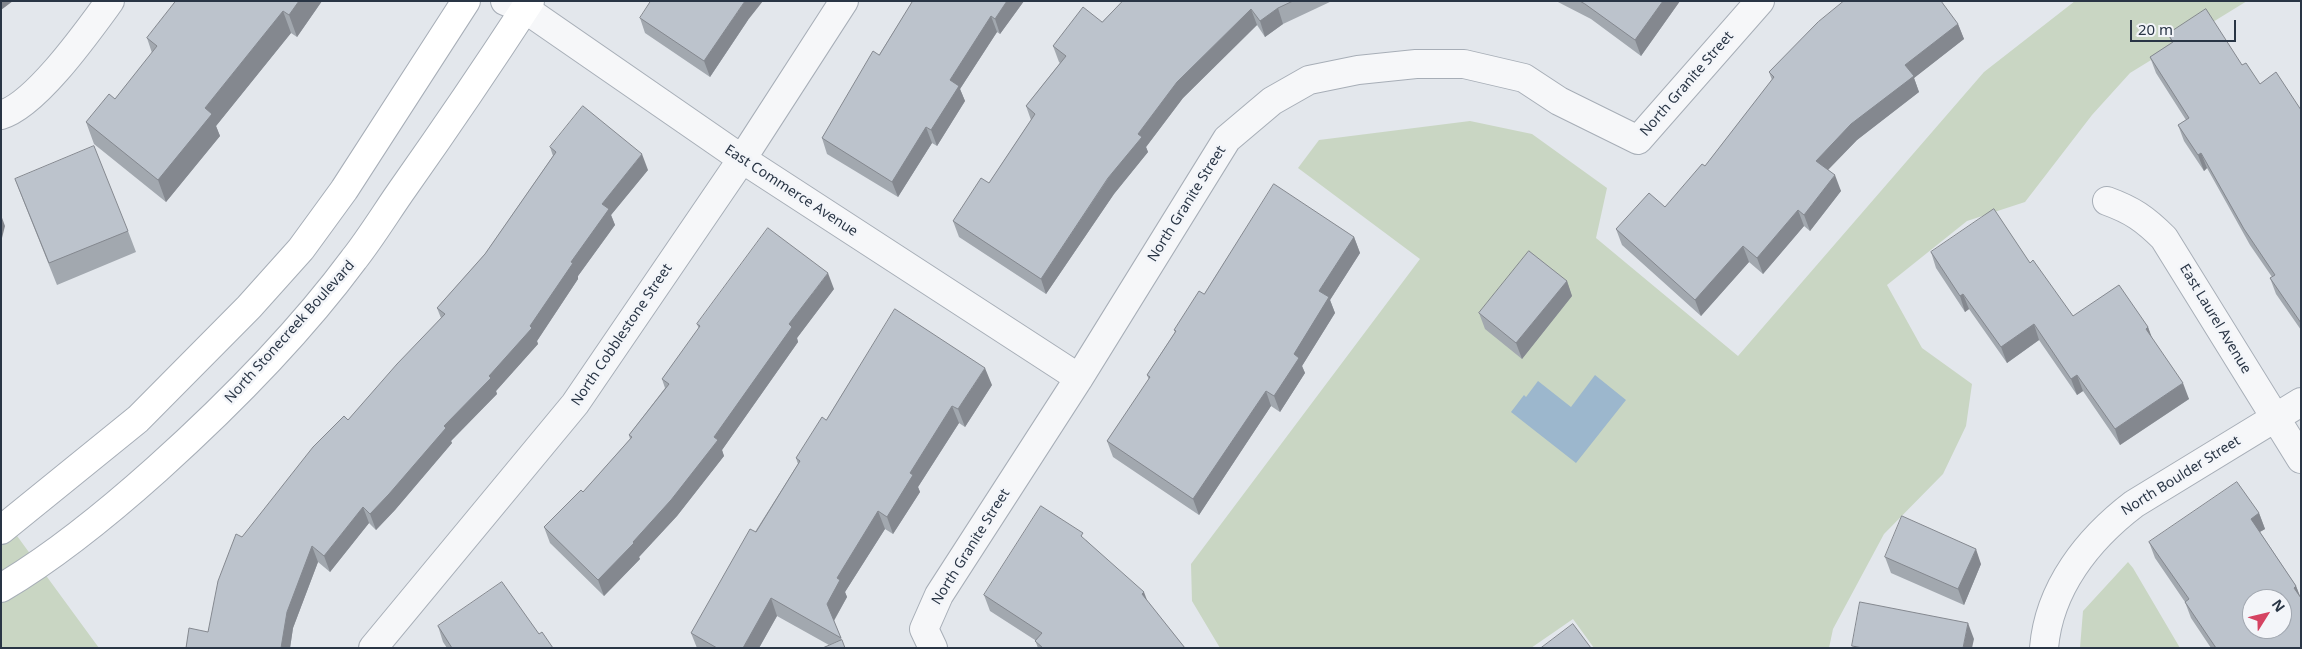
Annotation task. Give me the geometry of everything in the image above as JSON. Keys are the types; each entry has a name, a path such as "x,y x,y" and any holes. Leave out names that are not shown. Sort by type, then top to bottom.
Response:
{"street":[{"path":"1,116 20,106 33,96 86,34 110,1"},
{"path":"4,529 138,419 249,307 301,249 344,190 466,1"},
{"name":"North Cobblestone Street","path":"372,648 576,404 742,159 844,1"},
{"name":"North Granite Street","path":"929,638 940,595 1079,378 1227,139 1272,101 1309,80 1358,70 1416,64 1456,64 1492,69 1524,78 1559,101 1638,140 1760,1"},
{"name":"East Commerce Avenue","path":"520,4 742,159 1079,378"},
{"name":"North Stonecreek Boulevard","path":"1,588 33,568 127,495 192,437 249,382 312,312 354,259 468,95 520,4"},
{"name":"East Laurel Avenue","path":"2107,201 2128,208 2148,221 2164,238 2301,459"},
{"name":"North Boulder Street","path":"2044,648 2048,623 2056,596 2069,573 2106,527 2134,504 2301,402"}],"green space":[{"path":"2075,1 2247,1 2130,73 2092,115 2025,202 1967,221 1887,285 1922,348 1972,384 1966,426 1943,474 1884,534 1833,629 1829,648 1594,648 1573,619 1531,648 1220,648 1192,601 1191,564 1420,259 1298,168 1319,140 1470,121 1532,134 1607,188 1596,238 1738,356 1984,72"},
{"path":"1,514 99,648 1,648"},
{"path":"2128,562 2180,648 2080,648 2083,611"}],"water":[{"path":"1595,375 1626,400 1576,463 1511,412 1538,381 1571,407"}],"building":[{"path":"176,1 299,1 289,15 283,11 205,108 212,114 158,180 86,122 109,94 115,99 157,46 147,38"},
{"path":"651,1 745,1 704,61 640,18"},
{"path":"913,1 1007,1 995,19 991,16 950,80 959,86 931,130 926,127 892,182 822,138 873,51 879,55"},
{"path":"1123,1 1293,1 1278,8 1260,21 1251,9 1177,82 1138,134 1142,137 1108,178 1041,279 953,221 981,178 989,183 1035,114 1026,106 1066,56 1053,46 1083,7 1102,22"},
{"path":"1580,1 1663,1 1635,40"},
{"path":"1844,1 1941,1 1958,24 1905,65 1914,76 1851,124 1816,161 1835,175 1804,215 1798,210 1757,258 1743,246 1695,300 1616,229 1649,193 1665,207 1702,164 1705,166 1774,77 1769,72 1818,22"},
{"path":"2206,9 2242,65 2246,63 2260,84 2276,72 2301,110 2301,323 2270,278 2275,275 2244,229 2201,153 2198,155 2178,125 2189,118 2150,57 2173,42 2168,34"},
{"path":"583,106 642,154 602,204 609,209 571,262 573,263 530,326 532,328 489,376 491,378 444,426 446,428 370,514 363,507 324,556 312,546 287,612 281,648 186,648 189,628 208,632 218,581 236,534 242,537 313,447 344,416 348,420 397,364 445,314 437,308 485,254 556,152 550,147"},
{"path":"94,146 128,231 49,263 15,179"},
{"path":"1274,184 1354,237 1319,291 1329,297 1294,354 1299,358 1274,396 1266,391 1193,499 1107,441 1150,377 1147,375 1199,291 1204,294"},
{"path":"1994,209 2030,263 2033,260 2073,316 2119,285 2183,383 2115,429 2077,375 2071,379 2034,324 2001,347 1963,294 1960,296 1931,252"},
{"path":"768,228 828,273 789,324 792,327 714,437 718,440 671,500 634,543 598,580 544,527 581,490 583,492 632,437 629,435 669,384 662,379 700,326 697,324"},
{"path":"1529,251 1567,281 1516,343 1479,313"},
{"path":"895,309 985,368 958,409 952,406 910,473 913,475 887,517 878,511 837,578 840,580 827,604 841,638 771,598 743,648 717,648 691,633 750,529 756,532 800,461 796,458 822,417 826,420"},
{"path":"2237,482 2259,513 2251,519 2296,586 2294,588 2301,598 2301,648 2216,648 2185,602 2189,599 2149,542"},
{"path":"1041,506 1083,533 1081,536 1144,592 1142,594 1185,648 1043,648 1035,641 1042,633 984,595"},
{"path":"1902,516 1976,549 1958,589 1885,557"},
{"path":"502,582 539,634 542,632 553,648 452,648 438,626"},
{"path":"1860,602 1968,623 1963,648 1863,648 1852,646"},
{"path":"1573,624 1591,648 1541,648"},
{"path":"842,640 845,648 823,648"}]}
